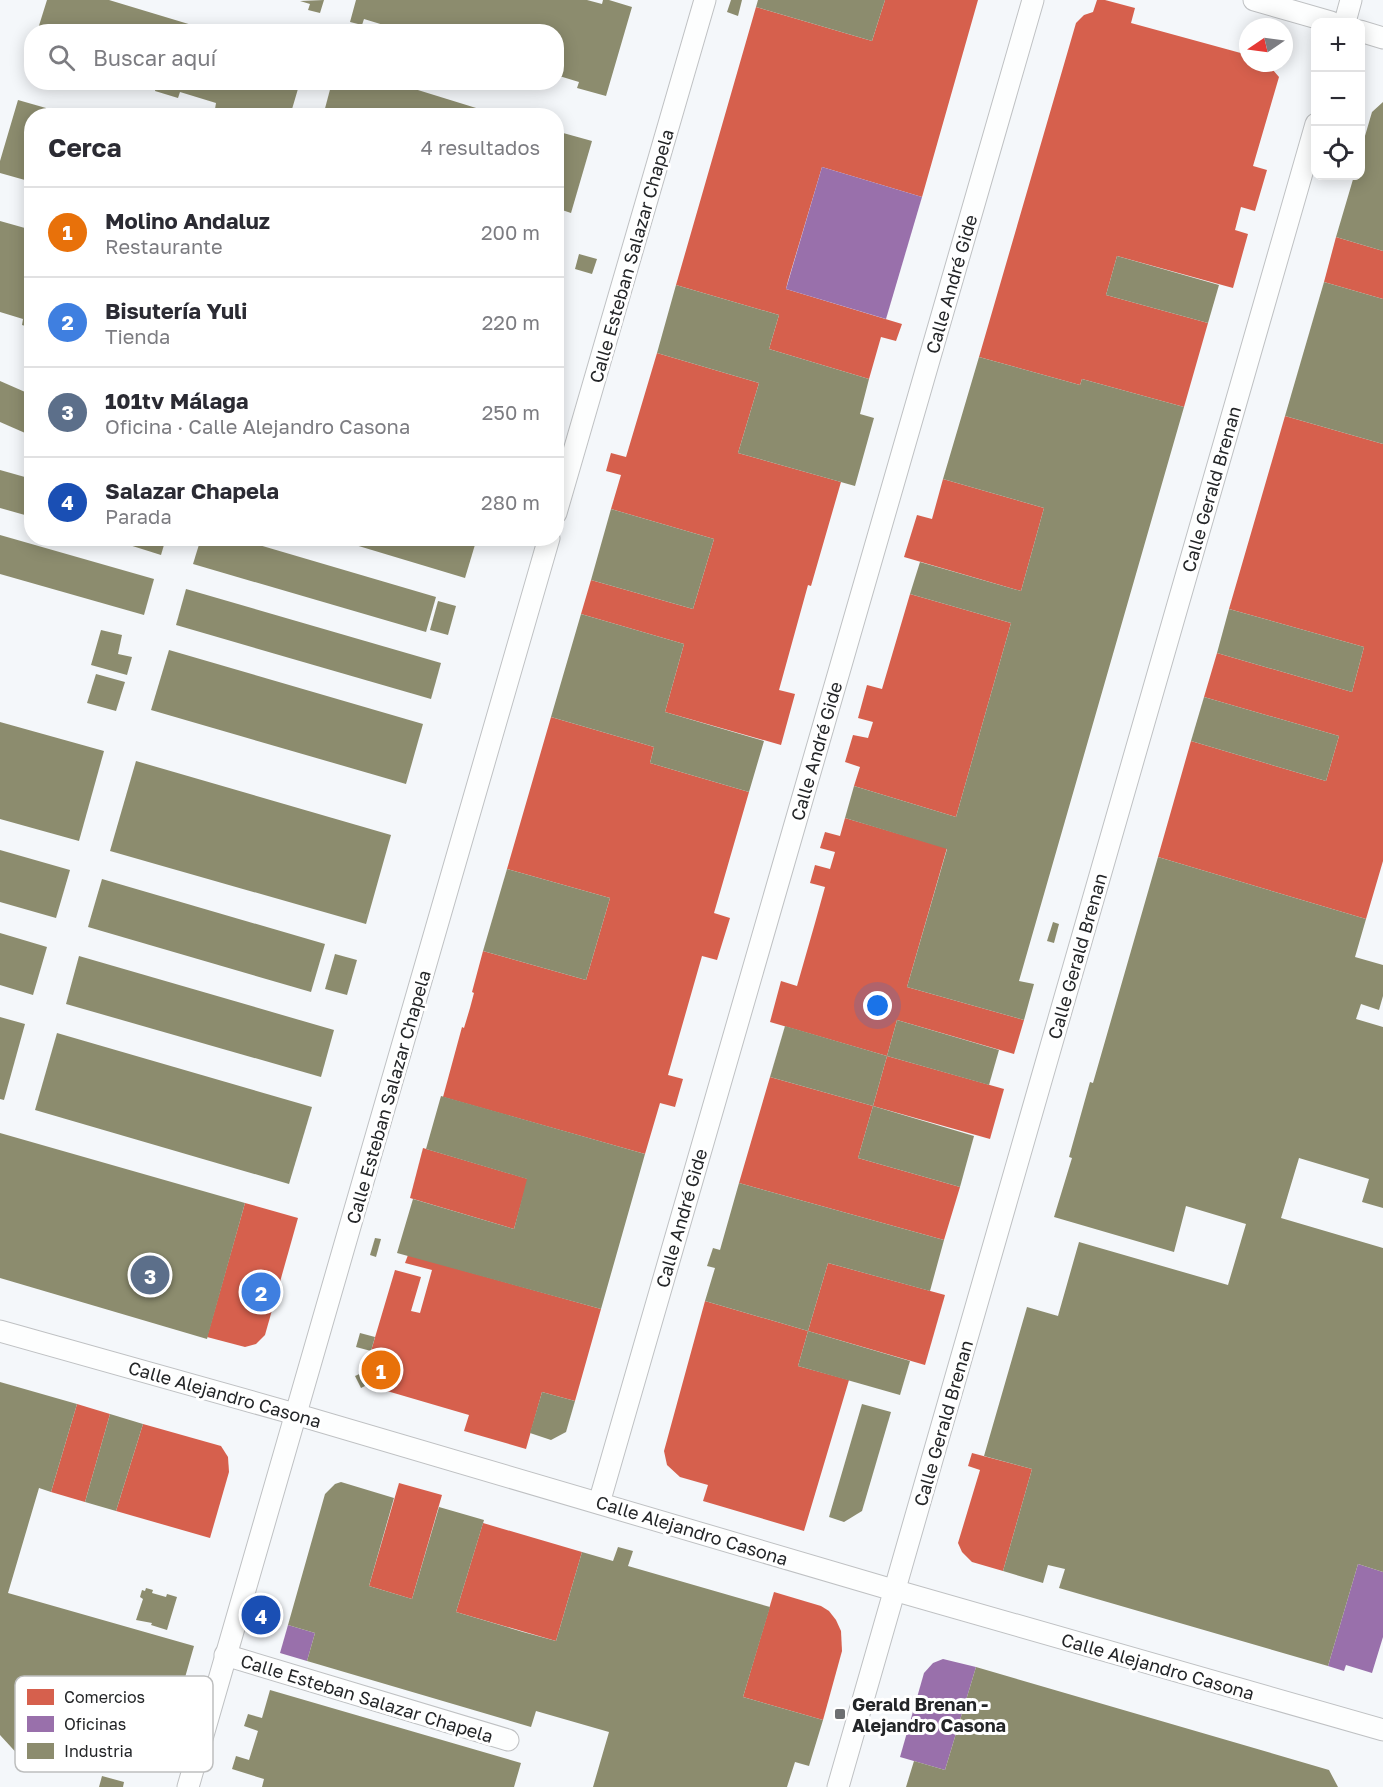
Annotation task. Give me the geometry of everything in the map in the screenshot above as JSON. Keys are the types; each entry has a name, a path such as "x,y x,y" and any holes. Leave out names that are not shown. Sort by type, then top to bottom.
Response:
{"street":[{"name":"Calle Esteban Salazar Chapela","path":"564,485 705,0"},
{"name":"Calle André Gide","path":"599,1503 1033,0"},
{"path":"1254,0 1317,18"},
{"path":"1346,18 1352,0"},
{"path":"1365,33 1383,38"},
{"name":"Calle Gerald Brenan","path":"837,1787 1315,126"},
{"name":"Calle Esteban Salazar Chapela","path":"213,1698 547,546"},
{"name":"Calle Alejandro Casona","path":"0,1331 296,1414 895,1591 1383,1730"},
{"name":"Calle Esteban Salazar Chapela","path":"225,1655 508,1740"},
{"name":"Calle Esteban Salazar Chapela","path":"188,1787 192,1772"}],"building: Comercios":[{"path":"885,0 978,0 922,197 822,167 788,281 786,289 902,324 896,341 881,337 869,379 769,349 779,315 676,285 756,7 872,41"},
{"path":"1097,0 1135,8 1131,23 1239,53 1239,72 1275,72 1279,77 1253,166 1267,170 1255,211 1241,207 1235,230 1248,234 1233,288 1117,256 1106,295 1208,323 1184,407 1082,379 1080,385 979,357 1076,23 1084,15 1093,12"},
{"path":"1336,237 1383,251 1383,299 1324,282"},
{"path":"657,353 759,383 738,453 841,482 811,586 808,585 779,690 795,694 781,745 665,712 684,644 581,614 591,580 693,609 714,539 611,509 621,475 606,471 611,453 626,457"},
{"path":"1285,416 1383,444 1383,861 1366,919 1158,857 1191,741 1326,781 1339,736 1204,697 1217,653 1352,692 1364,647 1229,609"},
{"path":"943,479 1044,508 1021,591 904,557 917,515 932,519"},
{"path":"910,594 1011,623 956,817 854,786 860,767 845,762 853,735 868,738 873,722 858,718 867,685 882,689"},
{"path":"551,717 654,747 650,763 749,792 714,913 730,918 717,960 702,956 668,1075 683,1079 675,1107 660,1103 645,1154 443,1097 462,1027 464,1028 470,1008 483,951 586,980 610,898 507,869"},
{"path":"845,818 947,848 907,987 1024,1020 1014,1054 897,1020 887,1056 770,1022 781,981 797,986 825,887 810,883 815,865 830,869 835,852 820,848 825,832 840,836"},
{"path":"887,1056 1004,1089 990,1139 873,1106"},
{"path":"770,1077 873,1106 858,1158 960,1187 944,1240 739,1183"},
{"path":"423,1148 528,1179 514,1229 410,1198"},
{"path":"245,1203 298,1218 265,1335 256,1344 245,1347 207,1337"},
{"path":"408,1255 601,1309 575,1401 542,1392 526,1449 464,1431 469,1415 387,1391 370,1377 368,1361 395,1270 421,1277 411,1311 420,1313 432,1270 405,1263"},
{"path":"828,1263 945,1295 925,1365 808,1331"},
{"path":"705,1301 808,1331 798,1366 849,1380 804,1531 703,1501 708,1485 680,1477 667,1465 664,1451"},
{"path":"77,1404 110,1414 85,1502 51,1492"},
{"path":"143,1424 221,1446 228,1457 229,1472 210,1538 116,1511"},
{"path":"972,1453 1032,1469 1003,1571 972,1562 962,1552 958,1543 980,1470 968,1466"},
{"path":"399,1483 442,1495 412,1599 369,1586"},
{"path":"483,1523 582,1552 556,1641 456,1612"},
{"path":"774,1592 821,1606 829,1611 841,1631 842,1651 823,1720 743,1697"}],"building: Oficinas":[{"path":"822,167 922,197 886,319 786,289"},
{"path":"1358,1564 1383,1572 1383,1637 1372,1673 1346,1665 1344,1671 1328,1666"},
{"path":"288,1625 315,1633 307,1661 280,1653"},
{"path":"943,1659 976,1667 945,1770 900,1757 924,1673 933,1663"}],"building: Industria":[{"path":"47,0 109,0 188,24 40,24"},
{"path":"324,0 320,13 308,10 310,4 300,1"},
{"path":"356,0 587,0 602,4 603,0 609,0 632,7 606,96 577,88 579,82 564,77 564,24 380,24 364,19 362,24 350,22"},
{"path":"731,0 742,0 738,16 727,12"},
{"path":"758,0 885,0 872,41 756,7"},
{"path":"298,90 292,108 215,108 216,103 180,92 178,98 155,91"},
{"path":"330,90 418,90 476,108 325,108"},
{"path":"18,100 46,108 24,108 24,180 0,173 0,161"},
{"path":"1383,102 1383,251 1336,237 1353,180 1365,180 1365,136 1372,112"},
{"path":"564,133 592,141 571,213 564,211"},
{"path":"0,221 24,228 24,326 22,325 23,319 0,312"},
{"path":"579,254 597,259 592,274 575,269"},
{"path":"1117,256 1219,285 1208,323 1106,295"},
{"path":"1324,282 1383,299 1383,444 1285,416"},
{"path":"676,285 779,315 769,349 869,379 860,414 874,418 855,486 738,453 759,383 657,353"},
{"path":"979,357 1080,385 1082,379 1184,407 1019,981 1034,984 1024,1020 907,987 947,849 845,818 854,786 956,817 1011,623 910,594 920,562 1021,591 1044,508 943,479"},
{"path":"0,381 24,392 24,432 0,422"},
{"path":"0,470 24,477 24,515 0,508"},
{"path":"611,509 714,539 693,609 591,580"},
{"path":"0,535 24,542 24,546 38,546 154,579 144,615 0,574"},
{"path":"132,546 164,546 161,555"},
{"path":"199,546 262,546 436,597 426,632 193,564"},
{"path":"359,546 475,546 465,578"},
{"path":"186,589 441,663 431,699 176,625"},
{"path":"438,601 456,606 448,635 430,630"},
{"path":"1229,609 1364,647 1352,692 1217,653"},
{"path":"581,614 684,644 665,712 764,741 749,792 650,763 654,747 551,717"},
{"path":"101,630 122,635 118,654 132,657 127,675 91,665"},
{"path":"169,650 423,724 406,784 151,710"},
{"path":"96,674 125,682 116,711 87,703"},
{"path":"1204,697 1339,736 1326,781 1191,741"},
{"path":"0,722 104,751 79,841 0,819"},
{"path":"136,761 391,835 366,924 110,851"},
{"path":"0,850 70,870 56,918 0,902"},
{"path":"1158,857 1366,919 1355,957 1383,965 1383,996 1379,1010 1361,1004 1356,1019 1383,1027 1383,1208 1362,1202 1369,1179 1299,1158 1281,1218 1383,1248 1383,1572 1358,1564 1328,1666 1059,1588 1065,1569 1048,1565 1043,1583 1003,1571 1032,1469 984,1456 1027,1307 1058,1316 1079,1242 1228,1285 1246,1224 1186,1206 1174,1252 1054,1217 1072,1158 1069,1157 1090,1082 1093,1083"},
{"path":"507,869 610,898 586,980 483,951"},
{"path":"102,879 325,944 311,992 88,927"},
{"path":"1053,922 1059,924 1054,943 1047,941"},
{"path":"0,933 47,947 33,995 0,985"},
{"path":"335,954 357,960 347,995 325,989"},
{"path":"79,956 334,1030 321,1077 66,1004"},
{"path":"0,1017 25,1024 4,1100 0,1099"},
{"path":"897,1020 999,1050 989,1085 887,1056"},
{"path":"785,1026 887,1056 873,1106 770,1077"},
{"path":"57,1033 312,1107 289,1184 35,1110"},
{"path":"441,1096 645,1154 601,1309 397,1253 413,1199 514,1229 527,1179 426,1149"},
{"path":"873,1106 974,1136 960,1187 858,1158"},
{"path":"0,1133 245,1203 207,1339 0,1278"},
{"path":"739,1183 944,1240 930,1291 828,1263 808,1331 705,1301 715,1268 707,1266 713,1248 720,1250"},
{"path":"375,1238 381,1239 376,1257 370,1255"},
{"path":"808,1331 910,1361 900,1395 798,1366"},
{"path":"360,1333 375,1337 371,1351 356,1347"},
{"path":"368,1370 373,1382 361,1388 355,1376"},
{"path":"0,1382 77,1404 51,1492 39,1488 8,1593 194,1646 185,1676 15,1676 15,1751 0,1735"},
{"path":"542,1392 575,1401 566,1432 551,1440 530,1433"},
{"path":"862,1404 891,1412 862,1511 844,1522 829,1517"},
{"path":"110,1414 143,1424 116,1511 85,1502"},
{"path":"341,1482 394,1498 369,1586 412,1599 439,1507 484,1520 456,1612 523,1632 556,1641 582,1552 613,1561 618,1547 633,1551 628,1566 770,1607 743,1697 823,1720 809,1766 795,1762 787,1787 593,1787 609,1732 536,1711 531,1727 307,1661 315,1633 288,1625 325,1494 335,1484"},
{"path":"146,1588 153,1590 152,1593 177,1597 167,1630 151,1625 152,1623 136,1620 143,1599 140,1597 142,1590 145,1591"},
{"path":"976,1667 1329,1770 1338,1787 906,1787 914,1761 945,1770"},
{"path":"270,1690 521,1763 514,1787 262,1787 264,1779 232,1769 236,1756 249,1760 258,1731 244,1726 248,1714 262,1718"},
{"path":"102,1776 124,1782 123,1787 99,1787"}],"place":[{"name":"101tv Málaga","path":"150,1275"},
{"name":"Bisutería Yuli","path":"261,1292"},
{"name":"Molino Andaluz","path":"381,1370"},
{"name":"Salazar Chapela","path":"261,1615"},
{"name":"Gerald Brenan - Alejandro Casona","path":"840,1714"}]}
